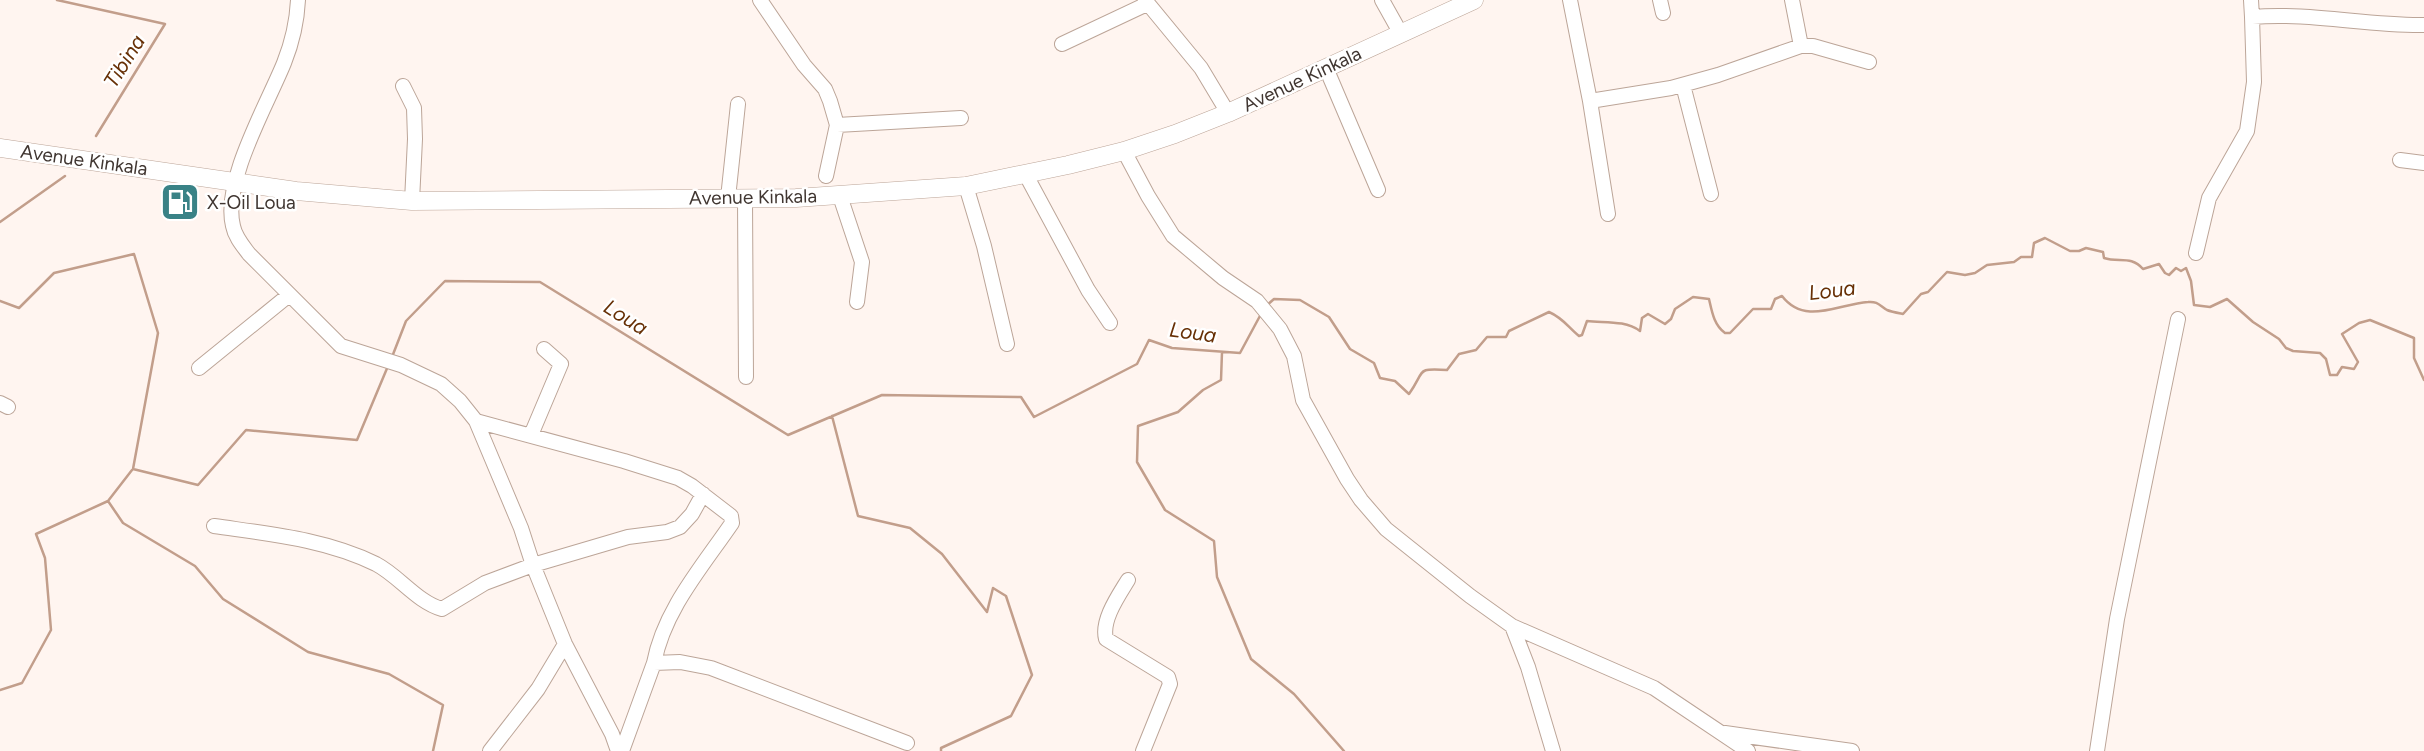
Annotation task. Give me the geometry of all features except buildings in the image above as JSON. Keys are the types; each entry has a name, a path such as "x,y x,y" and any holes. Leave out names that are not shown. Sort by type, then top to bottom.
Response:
{"main road":[{"name":"Avenue Kinkala","path":"0,148 296,191 412,201 840,196 966,186 1026,175 1124,151 1228,113 1474,0"}],"street":[{"path":"298,0 297,19 285,61 234,182 232,226 249,254 341,346 384,362 401,365 441,384 460,401 476,421 521,528 565,644 620,751"},
{"path":"760,0 804,65 825,89 837,125 826,176"},
{"path":"1382,0 1401,34"},
{"path":"1570,0 1608,214"},
{"path":"1792,0 1801,46"},
{"path":"2196,253 2209,198 2247,131 2254,82 2251,0"},
{"path":"1062,44 1146,2 1201,68 1228,113"},
{"path":"2252,17 2280,15 2378,25 2424,25"},
{"path":"1590,101 1682,85 1801,46 1813,46 1870,62"},
{"path":"1326,68 1378,190"},
{"path":"1682,85 1711,194"},
{"path":"403,86 414,108 412,201"},
{"path":"738,104 737,198 746,377"},
{"path":"837,125 961,118"},
{"path":"1124,151 1148,196 1174,236 1223,278 1257,301 1280,329 1294,356 1303,400 1361,500 1386,529 1512,626 1654,688 1748,751"},
{"path":"2400,160 2424,163"},
{"path":"1026,175 1088,290 1110,323"},
{"path":"966,186 984,246 1007,344"},
{"path":"840,196 862,262 858,302"},
{"path":"199,368 289,295"},
{"path":"2097,751 2117,619 2178,319"},
{"path":"531,435 561,364 544,349"},
{"path":"476,421 678,478 731,516 732,523 670,614 620,751"},
{"path":"214,526 301,539 345,551 379,565 427,602 442,609 485,583 533,565 628,537 667,532 680,527 692,514 703,494"},
{"path":"1128,580 1114,605 1104,635 1106,639 1168,677 1170,684 1143,751"},
{"path":"1512,626 1528,667 1553,751"},
{"path":"491,751 538,689 565,644"},
{"path":"654,663 680,662 711,668 907,743"},
{"path":"1724,733 1852,751"}],"waterway":[{"name":"Tibina","path":"57,0 165,24 96,136"},
{"name":"Loua","path":"0,222 65,176"},
{"name":"Loua","path":"1266,306 1274,299 1300,300 1329,317 1350,349 1374,363 1380,378 1395,381 1409,394 1425,370 1447,370 1459,354 1476,350 1487,337 1506,337 1509,331 1549,312 1579,336 1582,335 1587,321 1621,324 1640,331 1642,318 1648,314 1665,324 1671,319 1675,309 1693,297 1709,299 1716,322 1725,333 1730,333 1753,309 1771,309 1775,299 1782,296 1791,305 1811,312 1871,302 1903,314 1947,272 1965,275 1975,273 1987,265 2032,257 2034,243 2045,238 2070,251 2086,248 2103,252 2104,258 2134,262 2143,269 2159,264 2169,275 2176,268 2181,271 2186,268 2191,281 2194,305 2210,307 2227,299 2253,322 2279,339 2286,348 2320,353 2326,359 2330,375 2337,375 2342,367 2354,369 2358,362 2342,334 2359,323 2370,320 2414,338 2414,358 2424,380"},
{"name":"Loua","path":"0,301 19,308 54,273 134,254 158,333 133,469 198,485 246,430 357,440 388,366"},
{"name":"Loua","path":"392,357 406,321 445,281 540,282 788,435 882,395 1021,397 1034,417 1137,364 1149,340 1172,348 1240,353 1261,314"},
{"path":"1222,352 1221,380 1203,390 1178,412 1138,426 1137,462 1165,510 1214,541 1217,577 1251,659 1294,694 1344,751"},
{"path":"832,416 858,516 910,528 942,554 987,612 993,588 1006,596 1032,675 1011,716 941,748 941,751"},
{"path":"132,470 108,501 123,523 195,566 223,599 308,652 389,674 443,705 433,751"},
{"path":"0,690 22,683 51,630 45,558 36,534 108,501"}],"place":[{"name":"X-Oil Loua","path":"180,202"}]}
